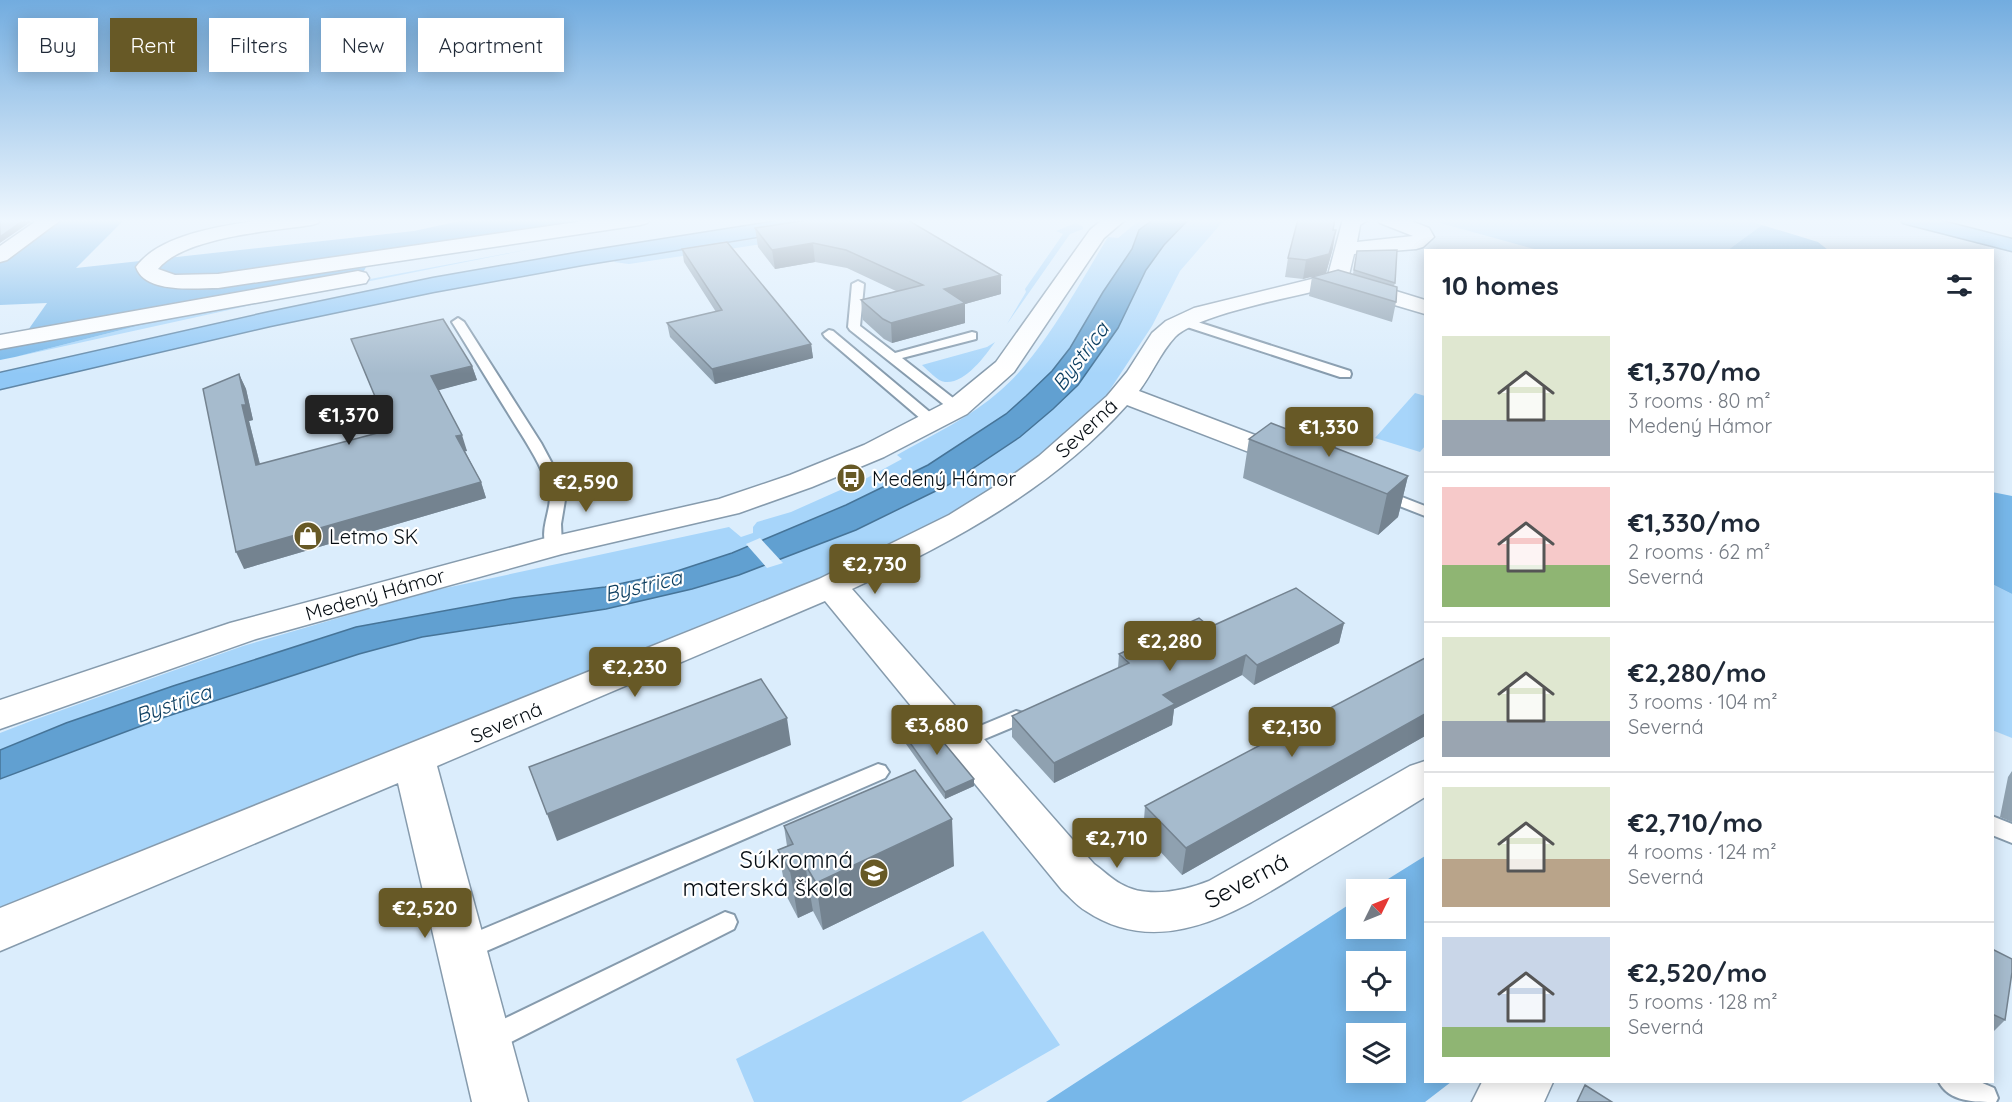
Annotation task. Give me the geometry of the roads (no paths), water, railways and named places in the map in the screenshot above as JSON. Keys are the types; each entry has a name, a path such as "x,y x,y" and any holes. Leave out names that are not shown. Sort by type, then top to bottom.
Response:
{"highway":[{"path":"358,278 397,270"},
{"path":"0,368 359,289 458,270"},
{"path":"0,381 256,322 434,284 512,270"}],"street":[{"path":"148,270 149,273 172,282 218,281 290,270"},
{"name":"Medený Hámor","path":"0,715 243,631 554,546 728,506 801,481 874,451 945,415 1005,367 1072,270"},
{"path":"1340,270 1336,280 1424,307"},
{"path":"0,342 358,278"},
{"name":"Severná","path":"0,930 831,586 917,544 1019,484 1076,441 1136,377 1160,339 1182,321 1336,280"},
{"name":"Severná","path":"1122,394 1310,466"},
{"name":"Severná","path":"831,586 1078,876 1104,899 1138,911 1204,906 1424,778"},
{"path":"414,760 500,1102"},
{"path":"1500,1102 1525,1083"}],"lane":[{"path":"858,284 854,327 893,357 945,415"},
{"path":"1182,321 1345,374"},
{"path":"458,322 534,443 556,486 558,494 553,524 554,546"},
{"path":"829,334 945,415"},
{"path":"893,357 972,336"},
{"path":"1373,490 1424,511"},
{"path":"963,741 1016,718"},
{"path":"462,950 878,772"},
{"path":"1994,826 2012,834"},
{"path":"485,1041 725,922"},
{"path":"1955,1083 1984,1098"}],"water":[{"name":"Bystrica","path":"1118,270 1146,270 1118,328 1078,385 1020,437 948,485 856,530 739,575 692,589 606,609 422,637 359,654 165,717 0,779 0,750 66,723 173,686 356,627 514,598 605,587 674,572 732,553 846,505 928,465 1006,414 1052,371 1070,348"}],"place":[{"name":"Medený Hámor","path":"851,478"},
{"name":"Letmo SK","path":"308,536"},
{"name":"Súkromná materská škola","path":"874,873"}]}
